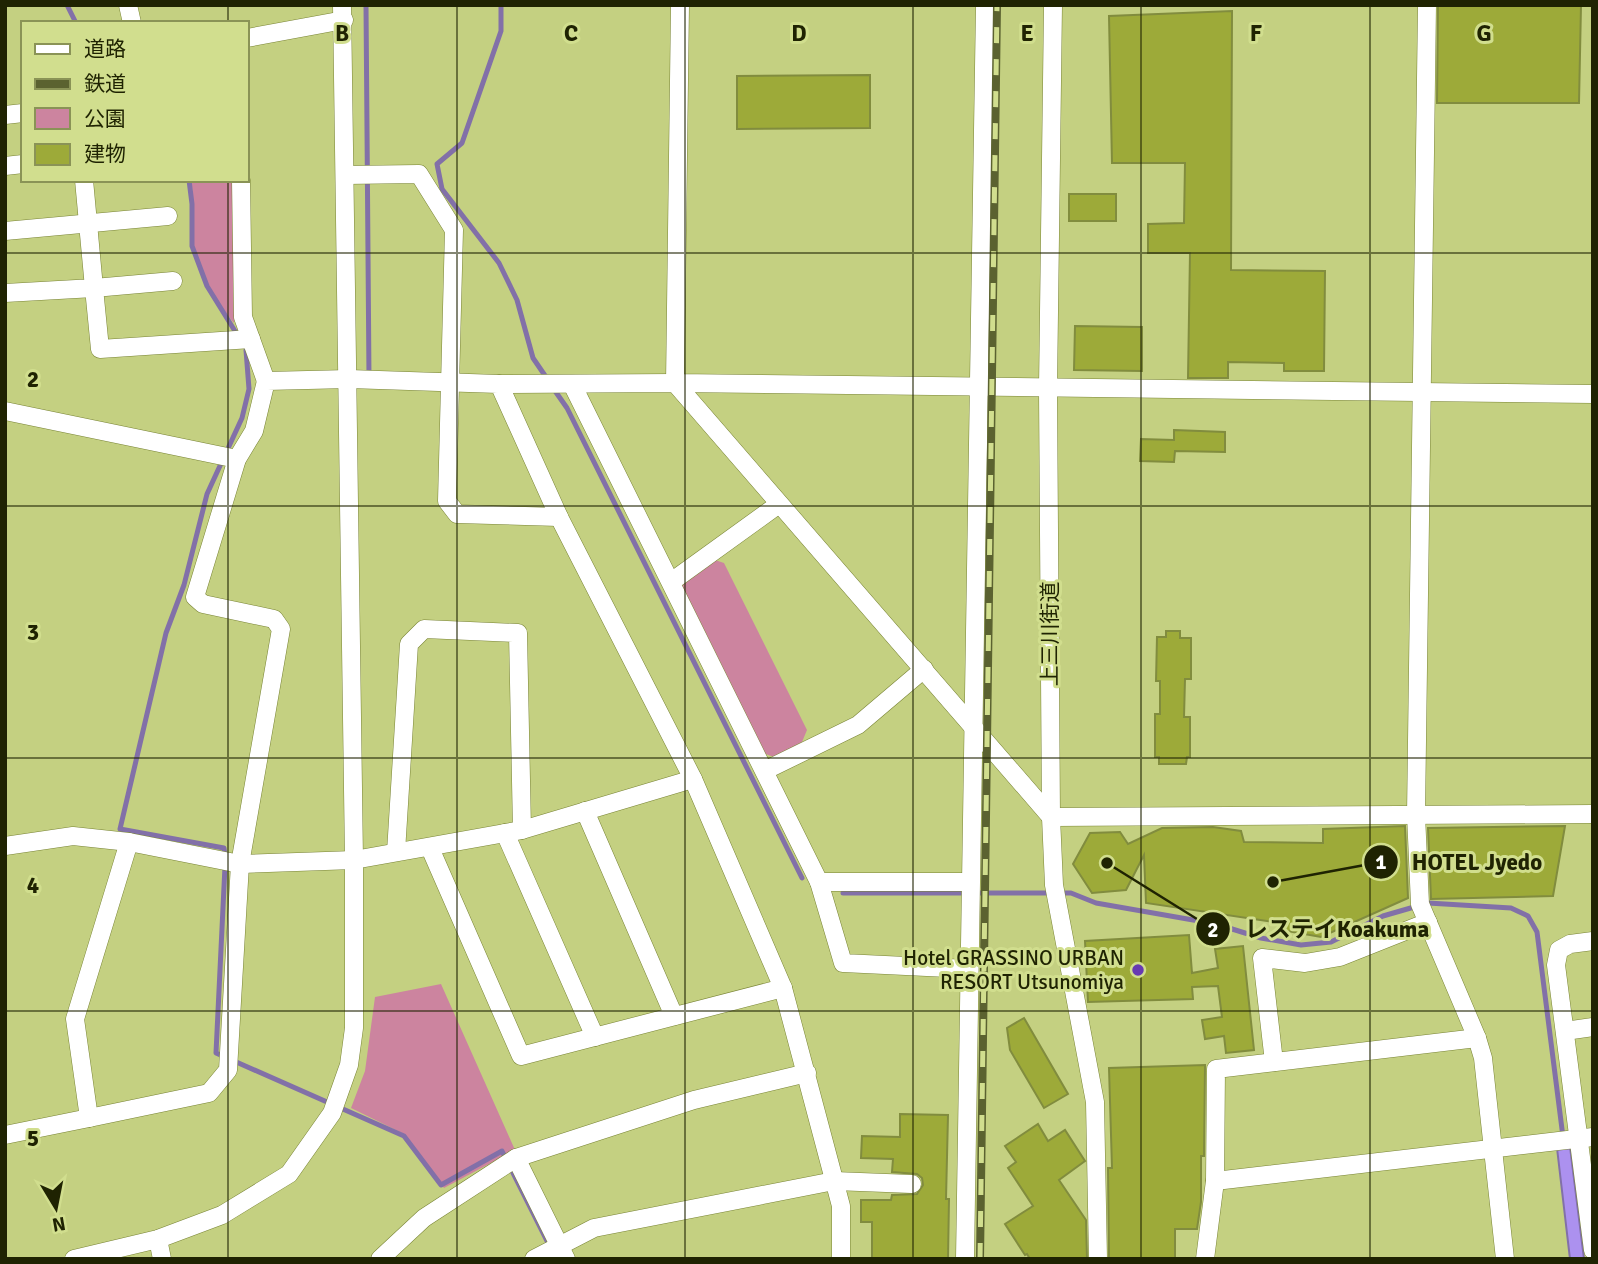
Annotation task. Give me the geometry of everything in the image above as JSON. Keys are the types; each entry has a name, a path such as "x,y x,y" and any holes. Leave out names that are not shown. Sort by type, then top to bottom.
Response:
{"street":[{"path":"680,5 675,383 1051,817 1593,814"},
{"path":"965,1259 985,5"},
{"name":"上三川街道","path":"1053,5 1048,389 1051,817 1054,885 1095,1102 1098,1259"},
{"path":"1427,5 1416,815 1420,904 1483,1058 1505,1259"},
{"path":"74,1259 158,1239 222,1215 289,1174 332,1113 349,1065 354,1028 354,860 343,12 248,38"},
{"path":"345,175 419,174 454,230 447,501 457,514 559,517"},
{"path":"84,182 100,349 251,339"},
{"path":"5,1135 209,1093 228,1070 240,864 281,629 274,619 203,604 195,597 237,459 254,431 266,381 243,317 241,182"},
{"path":"5,231 168,216"},
{"path":"5,293 173,281"},
{"path":"266,381 349,379 499,384 675,383 1593,394"},
{"path":"499,384 559,517 693,779 783,988 841,1206 841,1259"},
{"path":"572,384 819,881 843,963 969,968"},
{"path":"5,411 237,459"},
{"path":"671,582 779,504"},
{"path":"396,852 409,645 424,629 518,633 514,831 595,1037"},
{"path":"765,770 858,725 924,669"},
{"path":"5,846 73,836 129,842 240,864 354,860 514,831 693,779"},
{"path":"585,811 674,1016"},
{"path":"89,1118 75,1018 129,842"},
{"path":"430,848 521,1056 783,988"},
{"path":"819,881 970,882"},
{"path":"1274,1062 1262,958 1305,963 1340,957 1428,922"},
{"path":"1593,941 1570,944 1559,950 1556,965 1564,1031 1586,1138 1593,1250"},
{"path":"1564,1031 1593,1027"},
{"path":"1205,1259 1215,1181 1216,1069 1477,1038"},
{"path":"380,1259 424,1218 516,1158 694,1100 807,1073"},
{"path":"1215,1181 1586,1138"},
{"path":"516,1158 563,1252"},
{"path":"534,1259 563,1252 594,1228 834,1181 912,1184"},
{"path":"158,1239 162,1259"}],"green space":[{"path":"191,182 232,182 234,323 214,295 194,250"},
{"path":"712,559 724,563 807,730 802,742 774,757 763,753 681,589 685,579"},
{"path":"441,984 515,1150 444,1188 402,1133 351,1108 365,1071 375,997"}],"shaded area":[{"path":"1570,1147 1584,1259 1570,1259 1557,1148"}],"building":[{"path":"1438,5 1581,5 1579,103 1437,103"},
{"path":"1232,11 1231,270 1325,271 1324,371 1284,371 1284,363 1228,362 1228,378 1188,378 1190,253 1148,253 1148,224 1184,223 1185,163 1112,163 1109,16"},
{"path":"870,75 870,128 737,129 737,76"},
{"path":"1069,194 1116,194 1116,221 1069,221"},
{"path":"1075,326 1142,327 1142,371 1074,370"},
{"path":"1174,430 1225,432 1225,452 1175,451 1174,462 1140,461 1141,439 1174,440"},
{"path":"1166,631 1180,631 1180,638 1191,638 1191,679 1185,679 1184,717 1190,717 1190,757 1187,757 1186,764 1159,764 1159,757 1155,757 1155,714 1160,714 1160,681 1156,681 1157,637 1166,637"},
{"path":"1405,826 1408,898 1321,937 1281,930 1281,923 1146,903 1144,855 1126,890 1092,893 1073,864 1090,833 1120,832 1128,844 1162,828 1213,827 1241,831 1244,842 1323,843 1323,829"},
{"path":"1565,826 1553,896 1431,899 1428,828"},
{"name":"Hotel GRASSINO URBAN RESORT Utsunomiya","path":"1189,935 1192,973 1218,968 1215,949 1243,946 1254,1050 1226,1053 1224,1036 1205,1039 1202,1020 1222,1017 1218,986 1192,987 1193,999 1088,1002 1085,941"},
{"path":"1024,1018 1068,1094 1044,1108 1010,1050 1007,1028"},
{"path":"1205,1065 1204,1156 1201,1156 1201,1202 1197,1229 1175,1229 1175,1259 1109,1259 1108,1168 1112,1168 1109,1068"},
{"path":"900,1114 948,1115 948,1259 872,1259 872,1222 861,1222 861,1200 891,1200 892,1195 917,1194 923,1185 922,1178 917,1174 892,1172 893,1159 861,1158 862,1136 900,1137"},
{"path":"1038,1124 1048,1141 1065,1130 1085,1161 1059,1180 1086,1220 1087,1259 1030,1259 1005,1224 1033,1206 1008,1168 1016,1162 1005,1146"}],"waterway":[{"path":"67,5 75,21"},
{"path":"366,5 369,378"},
{"path":"501,5 501,31 462,143 437,164 442,189 499,263 517,300 533,358 548,380"},
{"path":"189,182 192,246 207,286 238,336"},
{"path":"225,856 224,848 120,829 166,633 184,585 207,494 242,418 249,389 246,350"},
{"path":"553,388 567,408 802,878"},
{"path":"225,866 216,1053 225,1057"},
{"path":"843,893 1071,893 1096,903 1216,924 1261,938 1301,945 1331,942 1383,916 1428,903 1511,908 1528,916 1537,932 1563,1137"},
{"path":"234,1061 404,1136 441,1185 502,1151 550,1247"}],"railway":[{"path":"980,1259 997,5"}],"place":[{"name":"レステイKoakuma","path":"1107,863"},
{"name":"HOTEL Jyedo","path":"1273,882"},
{"name":"Hotel GRASSINO URBAN RESORT Utsunomiya","path":"1138,970"}]}
